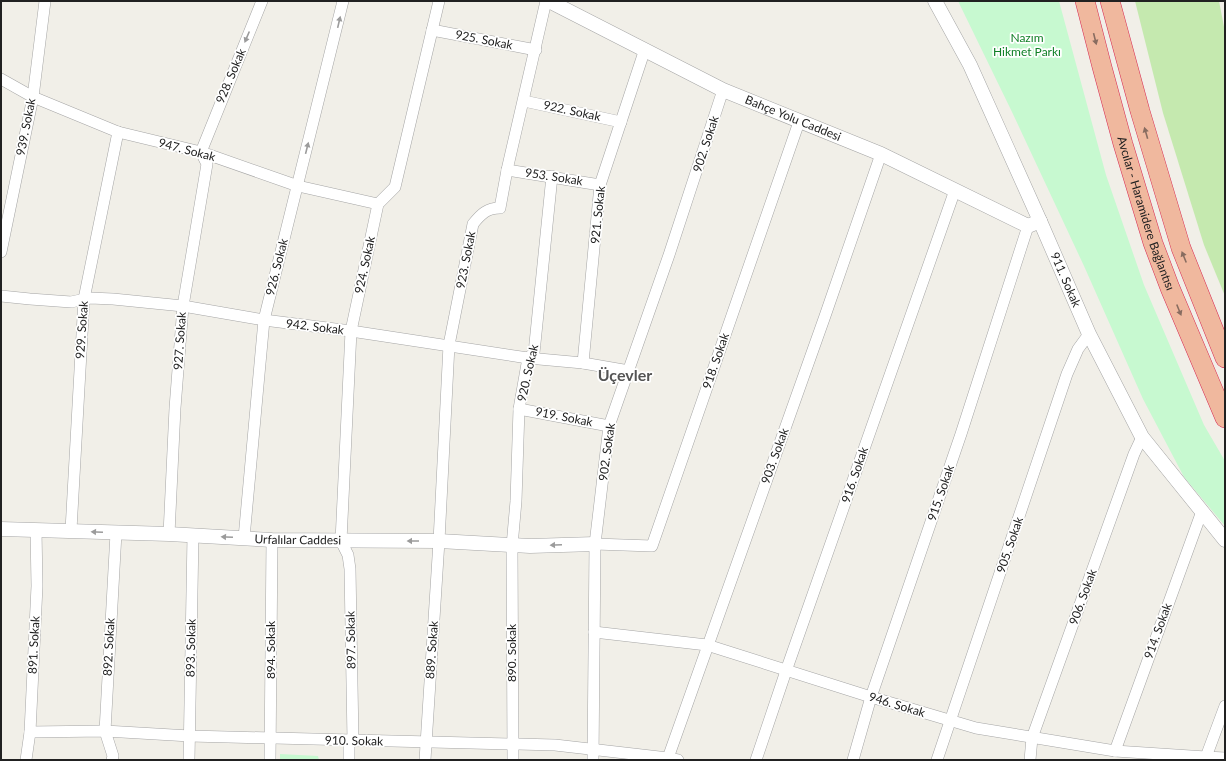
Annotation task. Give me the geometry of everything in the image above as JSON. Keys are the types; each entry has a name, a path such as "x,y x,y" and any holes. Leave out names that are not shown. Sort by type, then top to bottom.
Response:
{"highway":[{"name":"Avcılar - Haramidere Bağlantısı","path":"1085,1 1121,137 1153,243 1170,288 1225,418"},
{"name":"Avcılar - Haramidere Bağlantısı","path":"1110,1 1140,111 1181,248 1225,358"}],"street":[{"name":"939. Sokak","path":"1,252 33,97 45,1"},
{"name":"928. Sokak","path":"201,152 262,1"},
{"name":"926. Sokak","path":"244,538 264,320 343,1"},
{"path":"378,204 395,187 439,1"},
{"name":"923. Sokak","path":"439,541 449,345 473,224 481,214 491,208 500,208 507,170 536,50 546,1"},
{"name":"Bahçe Yolu Caddesi","path":"550,1 724,90 799,122 881,154 955,190 1034,224"},
{"name":"911. Sokak","path":"935,1 970,65 1034,224 1142,437 1225,540"},
{"name":"925. Sokak","path":"432,30 536,50"},
{"name":"921. Sokak","path":"583,363 600,185 645,50"},
{"name":"947. Sokak","path":"1,79 33,97 118,132 201,152 298,186 378,204"},
{"name":"902. Sokak","path":"593,755 596,544 609,426 724,90"},
{"name":"922. Sokak","path":"524,101 621,122"},
{"name":"918. Sokak","path":"596,544 652,546 799,122"},
{"name":"929. Sokak","path":"71,530 84,299 118,132"},
{"name":"927. Sokak","path":"169,534 175,408 183,306 207,164 201,152"},
{"name":"903. Sokak","path":"673,759 707,645 825,316 881,154"},
{"name":"953. Sokak","path":"507,170 552,176 600,185"},
{"name":"920. Sokak","path":"512,546 516,501 519,409 528,358 534,352 552,176"},
{"name":"916. Sokak","path":"756,760 955,190"},
{"name":"924. Sokak","path":"341,541 351,331 378,204"},
{"name":"915. Sokak","path":"853,760 870,697 1034,224"},
{"name":"942. Sokak","path":"1,296 30,300 71,302 90,298 113,298 183,306 264,320 449,345 528,358 583,363 629,371"},
{"name":"905. Sokak","path":"937,760 1067,374 1078,349 1089,334"},
{"name":"919. Sokak","path":"519,409 609,426"},
{"name":"906. Sokak","path":"1030,760 1032,738 1134,454 1142,437"},
{"name":"914. Sokak","path":"1115,751 1202,511"},
{"name":"Urfalılar Caddesi","path":"1,529 71,530 272,540 439,541 512,546 596,544"},
{"name":"891. Sokak","path":"26,760 30,732 37,586 36,530"},
{"name":"892. Sokak","path":"112,760 113,756 105,731 116,533"},
{"name":"893. Sokak","path":"189,760 194,535"},
{"name":"894. Sokak","path":"270,760 272,540"},
{"name":"897. Sokak","path":"341,541 348,555 350,569 351,741 349,760"},
{"name":"889. Sokak","path":"425,760 439,541"},
{"name":"890. Sokak","path":"512,546 513,760"},
{"name":"946. Sokak","path":"594,632 707,645 870,697 976,728 1115,751 1225,758"},
{"path":"1206,757 1225,706"},
{"name":"910. Sokak","path":"30,732 105,731 190,736 555,745 593,755 673,759"}],"green space":[{"name":"Nazım Hikmet Parkı","path":"958,1 1059,1 1106,175 1144,285 1204,425 1225,461 1225,526 1184,477 1143,399 1084,266"},
{"path":"1135,1 1219,1 1225,32 1225,296 1204,245 1163,113"},
{"path":"280,754 318,756 319,760 280,760"}],"district":[{"name":"Üçevler","path":"625,375"}]}
